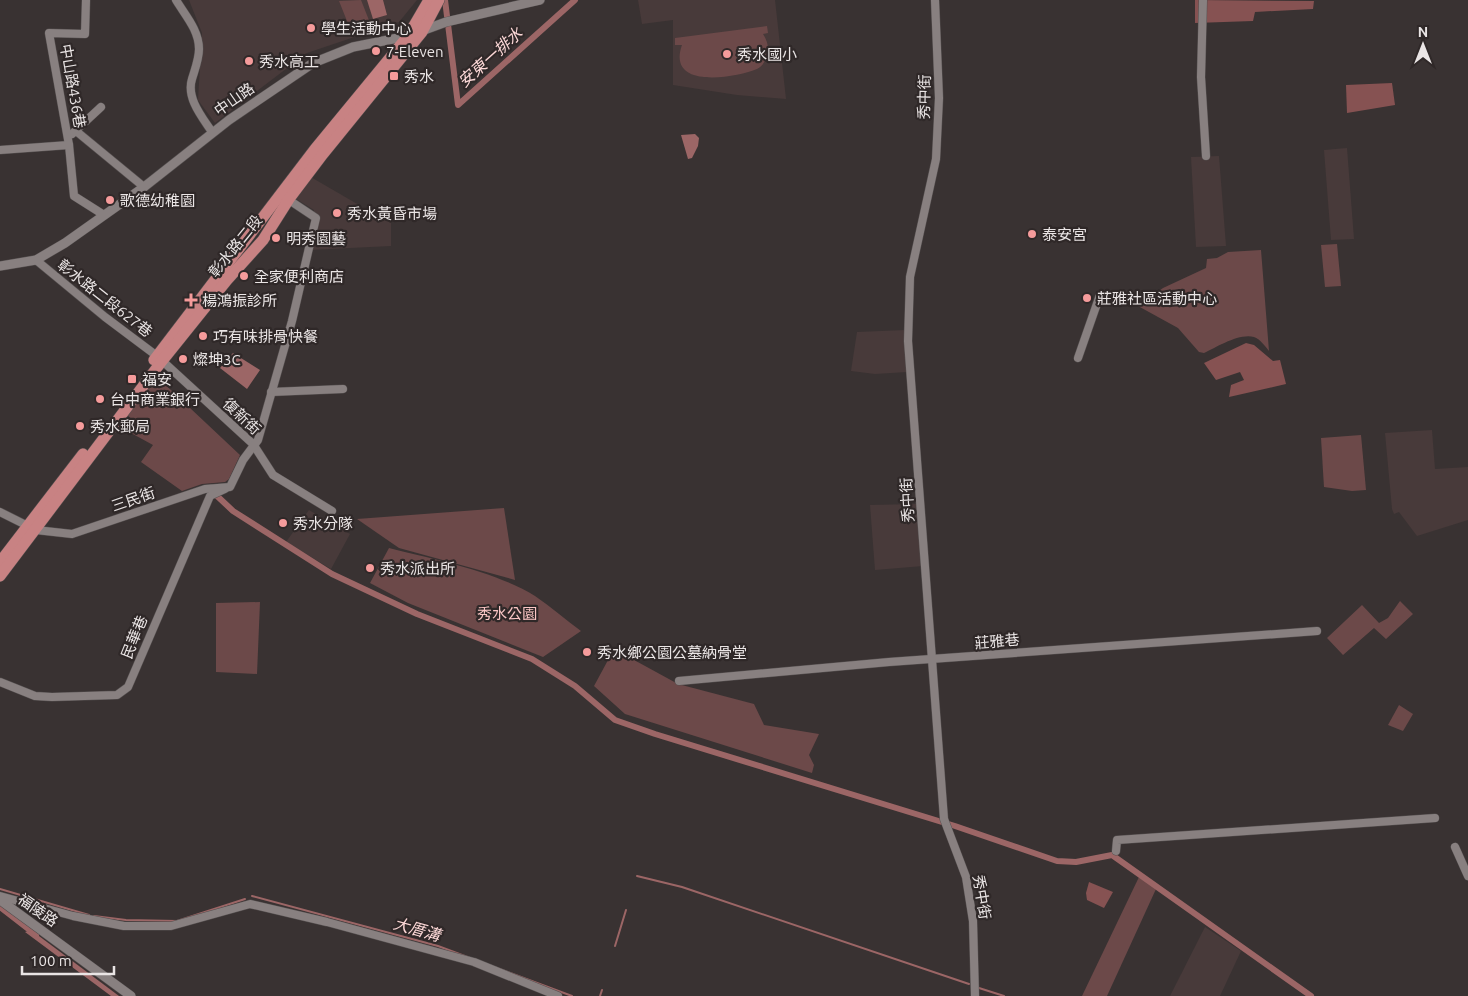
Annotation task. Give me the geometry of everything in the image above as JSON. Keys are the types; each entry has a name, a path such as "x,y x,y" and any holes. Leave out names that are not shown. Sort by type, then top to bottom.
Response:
{"main road":[{"name":"彰水路二段","path":"319,152 422,32 434,2"},
{"name":"彰水路二段","path":"0,576 31,528 159,358 434,2"},
{"name":"彰水路二段","path":"0,562 31,528"}],"street":[{"name":"中山路436巷","path":"86,0 85,34 49,33 69,141 74,196 104,215"},
{"path":"176,0 197,36 199,55 191,82 192,94 196,107 212,132"},
{"name":"中山路","path":"0,266 36,260 65,243 144,187 212,132 313,63 353,47 408,36 446,22 540,0"},
{"name":"秀中街","path":"935,0 939,98 936,159 910,277 908,340 920,468 944,819 966,877 973,921 975,996"},
{"path":"1203,0 1200,77 1206,156"},
{"path":"69,141 76,131 101,107"},
{"path":"76,131 144,187"},
{"name":"中山路436巷","path":"0,150 69,141"},
{"path":"230,487 253,444 258,440 292,321 316,218 284,197"},
{"name":"彰水路二段627巷","path":"36,260 159,358"},
{"path":"1078,358 1100,295"},
{"name":"復新街","path":"159,358 253,444 273,475 332,511"},
{"path":"271,392 342,389"},
{"name":"三民街","path":"0,512 31,528 72,534 205,489 230,487"},
{"name":"民華巷","path":"0,682 35,696 52,697 117,695 128,686 210,496 230,487"},
{"name":"莊雅巷","path":"679,681 862,664 1316,631"},
{"path":"1116,851 1116,840 1435,818"},
{"path":"1455,847 1468,876"},
{"path":"0,896 73,916 124,926 171,926 250,904 327,922 474,962 558,996"},
{"name":"福陵路","path":"0,900 131,996"}],"shaded area":[{"name":"秀水高工","path":"189,0 417,0 399,22 307,53 215,123 198,100 202,33"},
{"path":"367,0 383,0 387,15 373,19"},
{"name":"秀水國小","path":"638,0 775,0 786,99 737,95 673,85 673,20 642,24"},
{"path":"1195,0 1314,1 1313,9 1255,12 1253,21 1195,23"},
{"path":"1392,83 1395,105 1347,113 1346,85"},
{"path":"695,134 699,138 698,146 692,158 688,159 681,135"},
{"path":"1347,148 1354,239 1331,240 1324,150"},
{"path":"1219,156 1226,246 1196,247 1191,157"},
{"name":"秀水黃昏市場","path":"309,176 359,205 360,218 391,217 391,246 309,250 314,210 293,197"},
{"path":"905,330 907,372 875,374 851,371 857,332"},
{"path":"1246,343 1254,345 1273,361 1280,360 1286,384 1229,397 1231,385 1244,380 1240,372 1216,380 1204,363"},
{"path":"233,353 260,370 247,389 220,368"},
{"path":"1432,430 1435,469 1468,467 1468,520 1417,536 1399,512 1394,514 1392,509 1385,433"},
{"path":"917,504 923,566 875,570 870,505"},
{"path":"309,510 350,534 331,569 286,542"},
{"path":"1089,882 1113,892 1104,908 1087,900 1086,893"},
{"path":"1205,927 1241,951 1220,996 1170,996"},
{"path":"31,930 119,996 111,996 25,932"}],"green space":[{"path":"361,0 372,28 353,36 339,1"},
{"path":"767,26 768,33 763,34 768,48 765,62 757,69 734,75 705,77 693,75 684,69 680,59 682,45 675,45 675,38"},
{"path":"1337,244 1341,286 1325,287 1321,245"},
{"path":"1261,250 1269,351 1258,339 1248,336 1228,341 1204,353 1199,352 1178,328 1138,306 1163,288 1206,268 1207,259 1217,258 1228,252"},
{"path":"156,376 240,455 229,479 225,482 202,484 182,491 141,462 153,445 131,433 135,422 126,414"},
{"path":"1361,435 1366,490 1352,491 1324,487 1321,438"},
{"path":"504,508 515,580 399,548 357,519"},
{"name":"秀水公園","path":"389,548 464,567 520,587 581,631 543,657 408,603 370,583"},
{"path":"1400,601 1413,614 1386,639 1374,628 1343,655 1327,638 1362,605 1379,623 1388,618"},
{"path":"260,602 257,674 216,672 216,603"},
{"path":"614,649 678,684 754,704 764,725 819,734 809,755 814,765 812,773 625,714 594,686"},
{"path":"1399,705 1413,714 1403,731 1388,725"},
{"path":"1139,877 1156,889 1107,996 1082,996"}],"waterway":[{"name":"安東一排水","path":"445,0 458,105 575,0"},
{"path":"216,495 233,511 332,574 417,614 532,659 575,686 615,720 955,826 1057,861 1076,862 1112,855 1311,996"},
{"path":"637,876 682,887 969,984"},
{"name":"大厝溝","path":"0,889 89,915"},
{"name":"大厝溝","path":"252,896 438,946 572,996"},
{"name":"大厝溝","path":"94,916 126,920 177,921 245,899"},
{"path":"0,907 36,935"},
{"path":"615,946 626,910"},
{"path":"979,988 1004,996"},
{"path":"600,996 602,990"}],"place":[{"name":"學生活動中心","path":"311,28"},
{"name":"7-Eleven","path":"376,51"},
{"name":"秀水國小","path":"727,54"},
{"name":"秀水高工","path":"249,61"},
{"name":"秀水","path":"394,76"},
{"name":"歌德幼稚園","path":"110,200"},
{"name":"秀水黃昏市場","path":"337,213"},
{"name":"泰安宮","path":"1032,234"},
{"name":"明秀園藝","path":"276,238"},
{"name":"全家便利商店","path":"244,276"},
{"name":"莊雅社區活動中心","path":"1087,298"},
{"name":"楊鴻振診所","path":"191,300"},
{"name":"巧有味排骨快餐","path":"203,336"},
{"name":"燦坤3C","path":"183,359"},
{"name":"福安","path":"132,379"},
{"name":"台中商業銀行","path":"100,399"},
{"name":"秀水郵局","path":"80,426"},
{"name":"秀水分隊","path":"283,523"},
{"name":"秀水派出所","path":"370,568"},
{"name":"秀水鄉公園公墓納骨堂","path":"587,652"}]}
